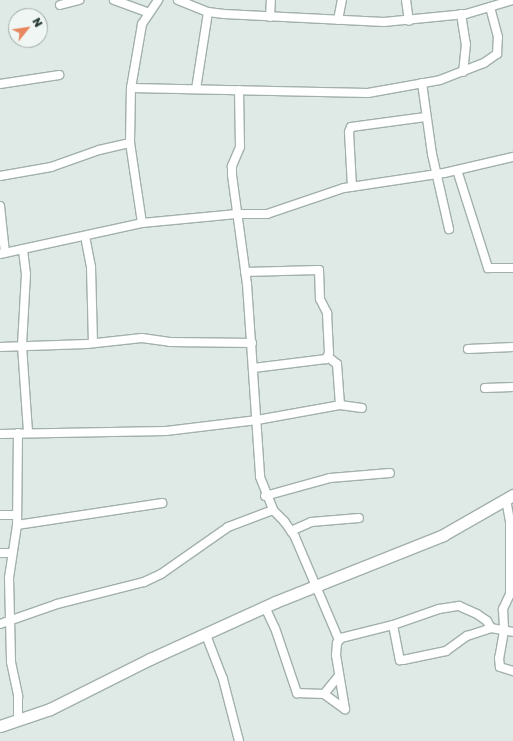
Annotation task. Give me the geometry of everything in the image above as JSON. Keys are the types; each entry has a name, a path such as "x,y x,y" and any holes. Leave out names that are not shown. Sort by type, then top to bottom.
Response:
{"street":[{"path":"60,5 79,0"},
{"path":"114,0 149,13"},
{"path":"142,223 130,143 131,88 142,24 158,0"},
{"path":"178,0 208,12 270,17 409,21 461,14 490,7 499,2 513,0"},
{"path":"270,17 271,0"},
{"path":"338,20 342,0"},
{"path":"406,0 409,21"},
{"path":"131,88 368,93 422,83 463,72 497,54 498,37 490,7"},
{"path":"196,89 208,12"},
{"path":"461,14 466,44 463,72"},
{"path":"0,84 59,75"},
{"path":"422,83 425,117 449,229"},
{"path":"239,90 240,147 232,166 252,343 257,420 258,465 265,496 273,510 291,531 339,640 336,655 338,678 345,709 324,694 298,693 275,628 265,607"},
{"path":"352,187 349,132 351,127 425,117"},
{"path":"0,176 51,167 99,150 130,143"},
{"path":"0,206 2,253 23,250 142,223 237,214 267,214 321,194 352,187 437,174 513,157"},
{"path":"457,170 488,268 513,268"},
{"path":"85,236 91,268 93,343"},
{"path":"23,250 26,274 22,346 28,432"},
{"path":"245,272 307,268 319,270 320,300 327,313 328,358"},
{"path":"0,348 93,343 142,338 170,342 252,343"},
{"path":"468,350 513,347"},
{"path":"254,368 320,362 328,358"},
{"path":"328,358 337,364 340,405"},
{"path":"485,388 513,387"},
{"path":"0,434 28,432 166,430 257,420 340,405 362,408"},
{"path":"18,433 17,525 12,553 9,621 11,670 18,696 18,721"},
{"path":"265,496 330,478 390,473"},
{"path":"0,726 50,709 150,659 206,635 265,607 314,586 443,536 509,497 511,558 510,594 503,608 504,631 500,646 500,667 513,671"},
{"path":"17,525 162,503"},
{"path":"0,624 64,602 144,582 162,574 228,527 273,510"},
{"path":"0,514 16,515"},
{"path":"291,531 312,522 359,518"},
{"path":"0,553 12,553"},
{"path":"339,640 393,625 430,612 459,606 477,614 487,621 491,628"},
{"path":"393,625 400,660 446,651 467,636 491,628 513,632"},
{"path":"206,635 223,678 239,741"},
{"path":"324,694 338,678"}]}
